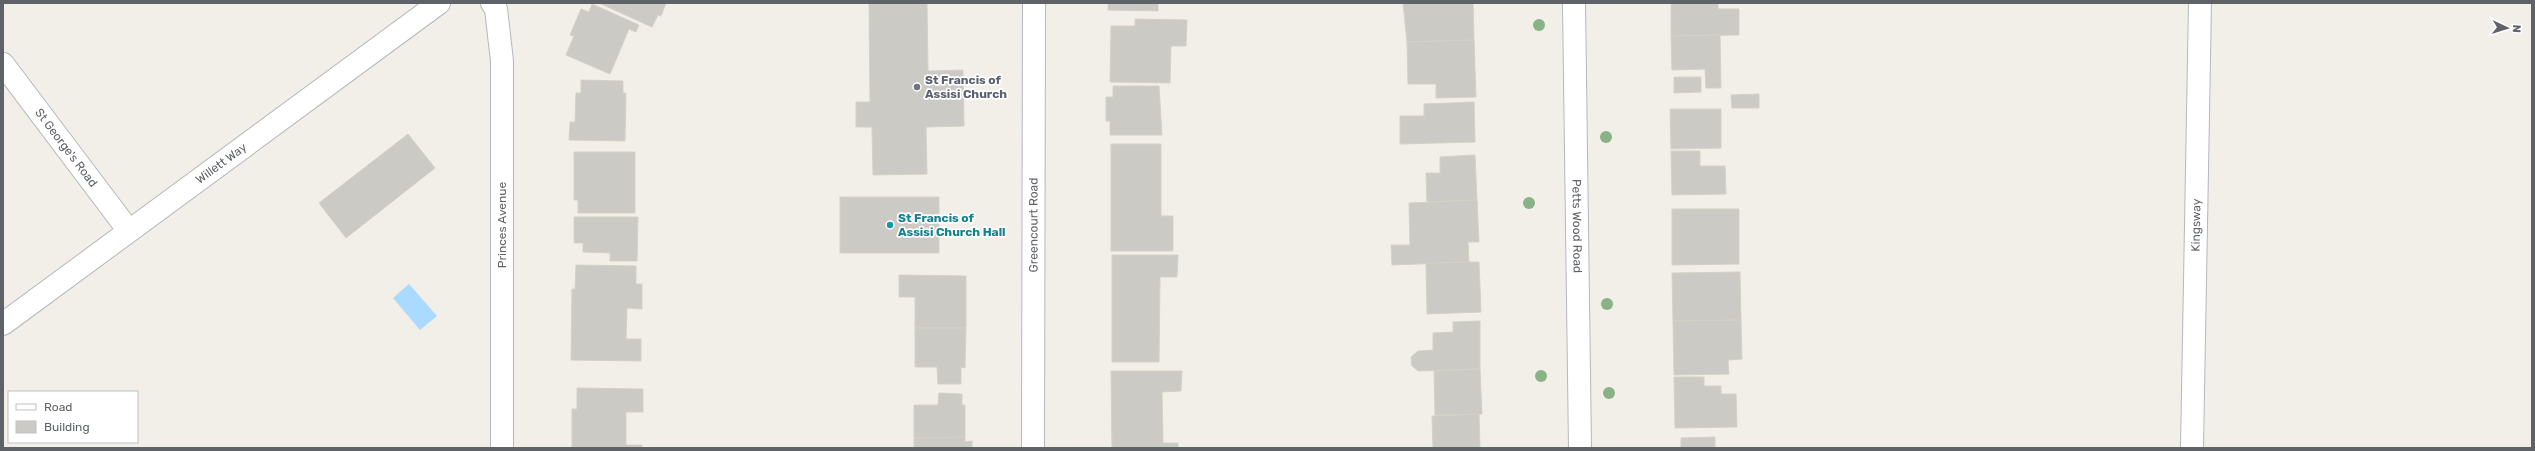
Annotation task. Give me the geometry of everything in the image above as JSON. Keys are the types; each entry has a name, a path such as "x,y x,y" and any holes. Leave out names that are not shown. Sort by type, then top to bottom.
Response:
{"street":[{"name":"Willett Way","path":"3,324 439,3"},
{"name":"Princes Avenue","path":"492,3 496,9 502,61 502,448"},
{"name":"Greencourt Road","path":"1033,448 1034,3"},
{"name":"Petts Wood Road","path":"1574,3 1580,448"},
{"name":"Kingsway","path":"2192,448 2200,3"},
{"name":"St George's Road","path":"3,64 129,231"}],"water":[{"path":"409,284 437,316 420,330 393,298"}],"building":[{"path":"599,3 666,3 661,16 658,15 652,27"},
{"name":"St Francis of Assisi Church","path":"869,3 927,3 928,71 963,70 964,126 926,127 927,174 873,175 872,127 856,127 856,102 870,102"},
{"path":"1108,3 1158,3 1158,11 1108,10"},
{"path":"1403,3 1473,3 1474,40 1407,42"},
{"path":"1671,3 1718,3 1718,9 1739,9 1739,35 1671,36"},
{"path":"592,4 639,25 636,32 629,29 610,74 566,55 574,36 570,35 581,9 589,12"},
{"path":"1135,19 1187,20 1186,46 1171,46 1170,83 1110,82 1111,26 1135,26"},
{"path":"1720,35 1721,88 1706,88 1705,69 1672,70 1671,36"},
{"path":"1474,40 1476,97 1436,98 1436,84 1408,84 1407,42"},
{"path":"1674,77 1701,77 1701,92 1674,93"},
{"path":"581,80 623,81 623,93 626,93 625,141 569,140 570,122 575,122 576,93 581,93"},
{"path":"1113,86 1159,86 1162,135 1110,135 1110,121 1106,121 1106,97 1113,97"},
{"path":"1759,94 1759,108 1732,108 1731,95"},
{"path":"1474,102 1475,142 1400,144 1400,116 1424,116 1424,104"},
{"path":"1670,109 1721,109 1721,148 1671,149"},
{"path":"408,134 435,168 346,238 319,203"},
{"path":"1111,144 1161,144 1161,216 1173,216 1173,251 1111,251"},
{"path":"1671,151 1700,151 1700,166 1725,166 1726,194 1672,195"},
{"path":"574,152 635,152 635,213 578,213 578,200 574,200"},
{"path":"1475,155 1477,200 1427,202 1426,173 1440,173 1440,157"},
{"name":"St Francis of Assisi Church Hall","path":"840,197 939,197 939,253 840,253"},
{"path":"1477,200 1479,242 1468,242 1469,262 1392,265 1391,245 1410,245 1409,203"},
{"path":"1672,209 1739,209 1739,264 1672,265"},
{"path":"574,217 638,217 637,261 610,261 610,253 583,252 583,243 574,243"},
{"path":"1112,255 1178,255 1177,277 1160,277 1159,362 1112,362"},
{"path":"1479,262 1481,312 1427,314 1426,263"},
{"path":"576,265 636,266 636,284 642,284 642,309 627,308 626,339 641,339 641,361 571,360 572,289 575,289"},
{"path":"1740,272 1741,320 1673,321 1672,273"},
{"path":"899,275 966,276 966,328 915,328 915,297 899,297"},
{"path":"1741,320 1742,359 1728,360 1729,374 1674,375 1673,321"},
{"path":"1480,321 1480,369 1418,371 1412,366 1411,357 1418,351 1433,350 1433,333 1453,332 1453,322"},
{"path":"915,328 966,328 965,368 961,367 961,384 938,384 937,367 915,367"},
{"path":"1480,369 1482,414 1435,415 1434,371"},
{"path":"1111,371 1182,371 1181,391 1162,392 1163,443 1178,443 1178,448 1112,448"},
{"path":"1674,377 1704,377 1704,386 1721,386 1721,394 1736,394 1737,427 1675,428"},
{"path":"577,388 643,389 643,412 626,412 626,445 642,445 642,448 572,448 572,409 577,409"},
{"path":"939,393 962,394 962,405 965,405 965,437 914,438 914,405 938,405"},
{"path":"1479,414 1480,448 1433,448 1432,416"},
{"path":"965,437 965,442 972,441 972,448 914,448 914,438"},
{"path":"1715,437 1715,448 1681,448 1681,438"}],"place":[{"name":"St Francis of Assisi Church","path":"917,87"},
{"name":"St Francis of Assisi Church Hall","path":"890,225"}]}
